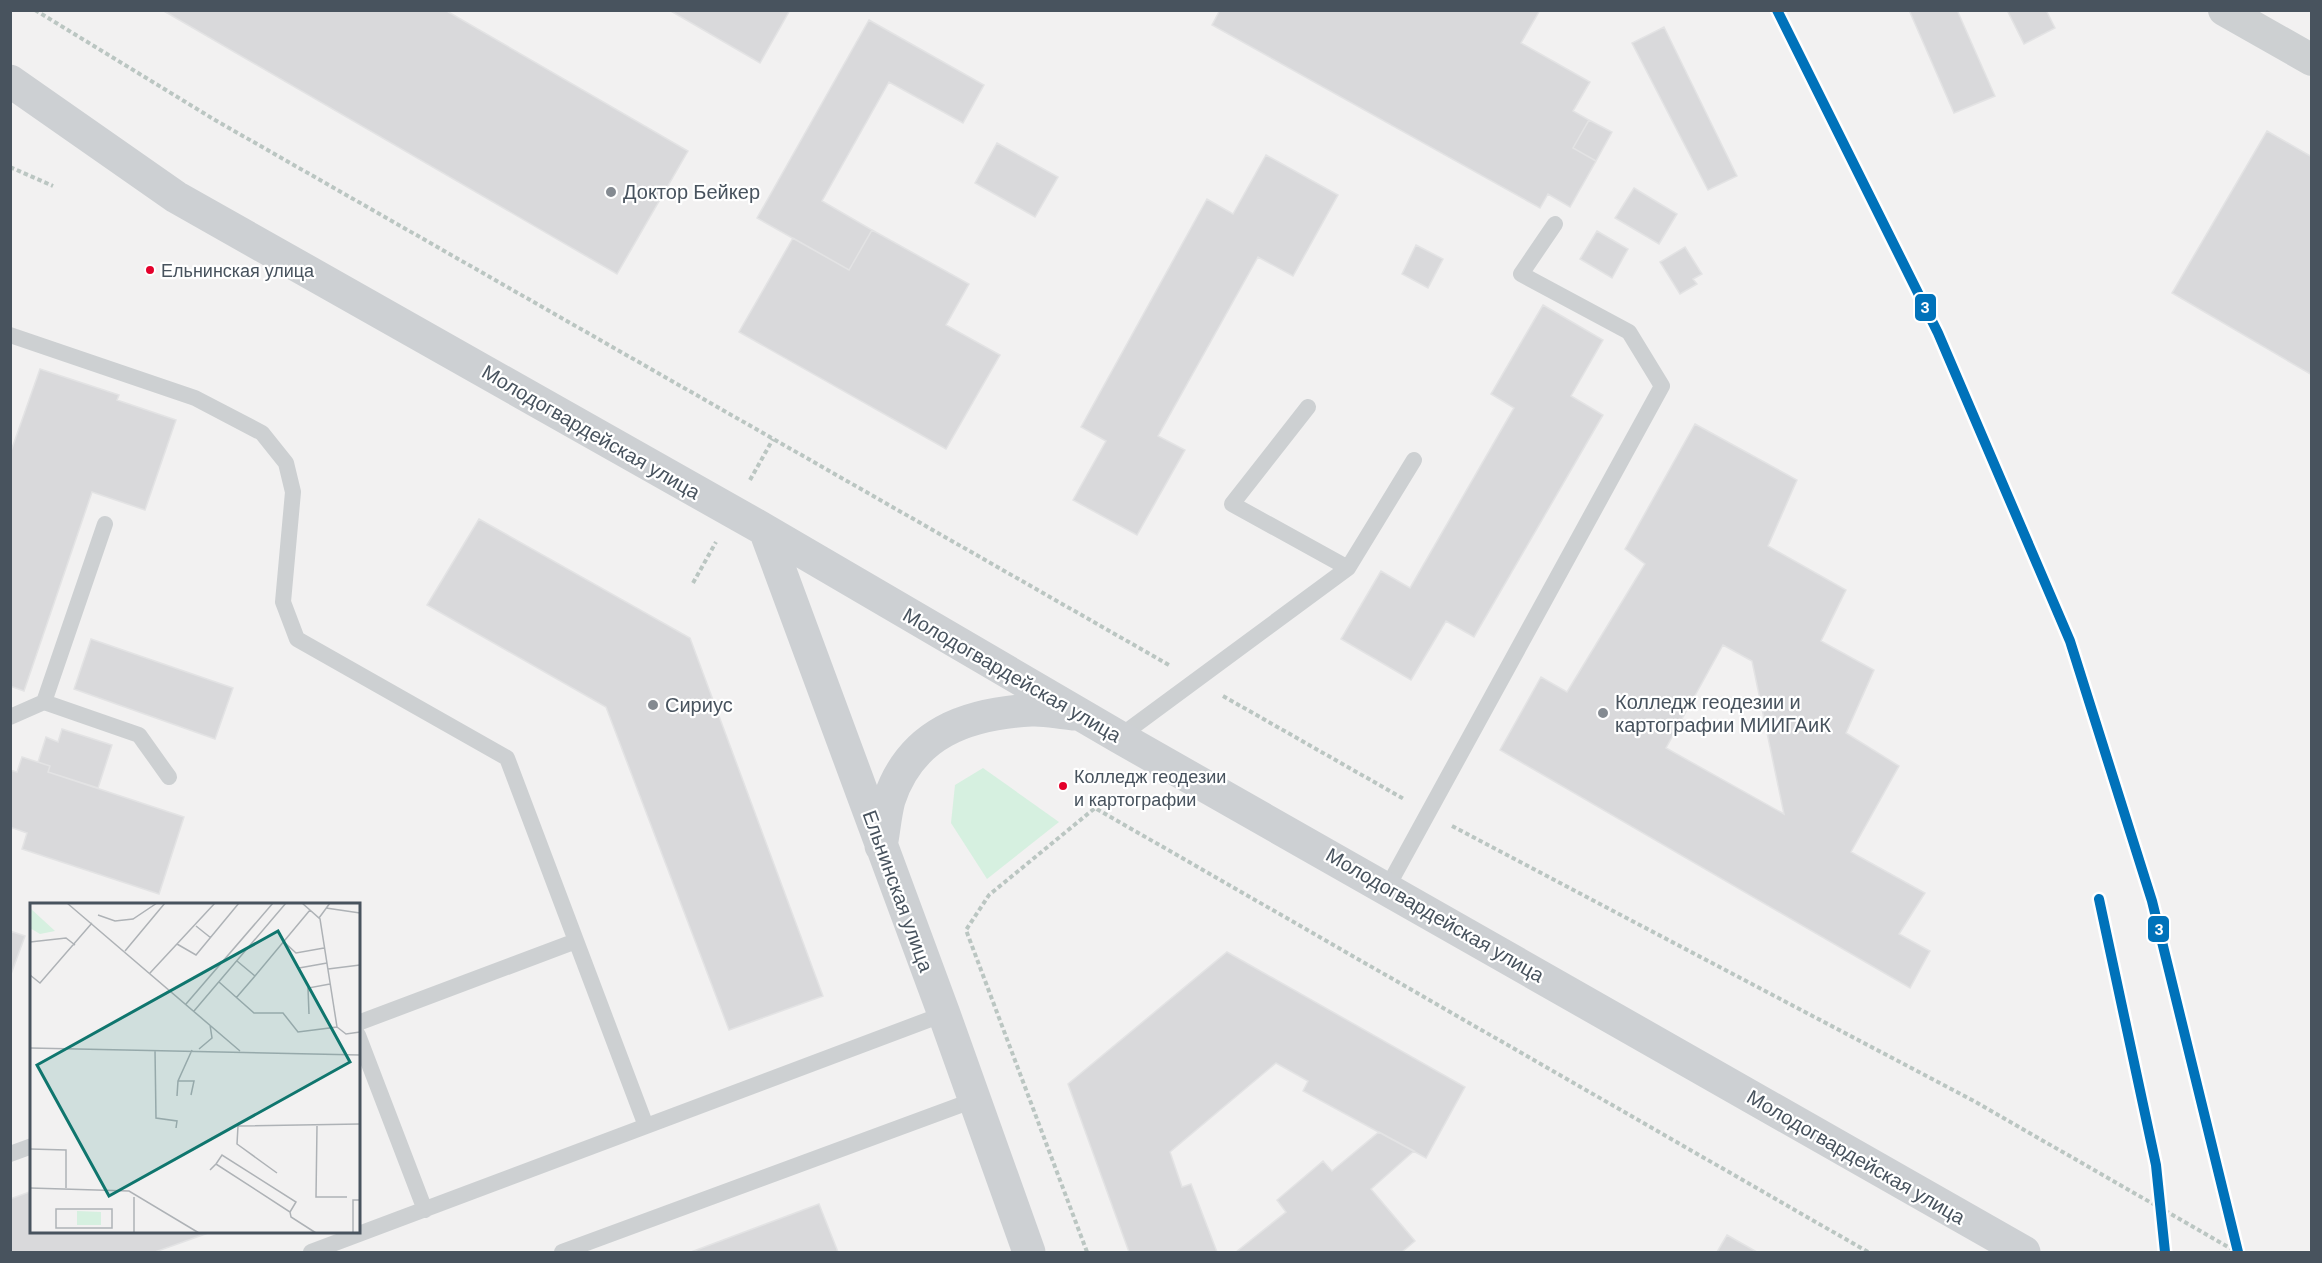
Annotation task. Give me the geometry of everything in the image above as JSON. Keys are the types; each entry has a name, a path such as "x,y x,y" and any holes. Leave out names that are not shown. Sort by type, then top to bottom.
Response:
{"street":[{"path":"2224,10 2312,60"},
{"name":"Молодогвардейская улица","path":"10,81 176,197 765,530 1119,737 2024,1252"},
{"name":"Ельнинская улица","path":"765,530 944,1014 1029,1252"},
{"path":"881,846 889,801 905,766 926,742 951,726 990,716 1033,710 1083,716"}],"lane":[{"path":"1387,888 1662,386 1629,332 1521,274 1556,224"},
{"path":"10,335 195,398 261,434 286,463 293,492 283,602 297,639 507,758 646,1126"},
{"path":"1308,407 1232,504 1348,568"},
{"path":"1119,737 1348,568 1414,460"},
{"path":"44,702 105,524"},
{"path":"10,717 44,702 139,735 169,777"},
{"path":"360,1022 576,941"},
{"path":"311,1252 944,1014"},
{"path":"360,1040 425,1210"},
{"path":"562,1252 974,1100"},
{"path":"10,1154 30,1147"}],"path":[{"path":"35,10 215,120"},
{"path":"10,167 53,186"},
{"path":"1087,1252 966,930 989,895 1095,808 1868,1252"}],"green space":[{"path":"983,768 1059,822 987,879 951,823 955,785"}],"building":[{"path":"162,10 445,10 688,151 617,274"},
{"path":"669,10 790,10 760,63"},
{"path":"1220,10 1540,10 1521,43 1590,82 1573,111 1589,120 1573,148 1596,161 1570,207 1548,194 1540,208 1212,25"},
{"path":"1909,10 1957,10 1995,96 1954,113"},
{"path":"2007,10 2046,10 2055,28 2024,44"},
{"path":"869,20 984,85 963,123 889,82 822,201 872,230 849,270 757,218"},
{"path":"1664,27 1737,176 1708,190 1632,43"},
{"path":"1589,120 1612,132 1596,161 1573,148"},
{"path":"2267,131 2312,157 2312,375 2172,293"},
{"path":"997,143 1058,177 1035,217 975,183"},
{"path":"1266,155 1338,195 1293,276 1258,257 1158,436 1185,450 1137,535 1073,500 1106,441 1081,427 1207,199 1233,214"},
{"path":"1634,188 1677,214 1659,244 1615,218"},
{"path":"872,230 969,284 946,325 1000,355 946,449 739,332 793,238 849,270"},
{"path":"1597,231 1628,249 1612,278 1580,259"},
{"path":"1416,245 1443,259 1428,288 1402,274"},
{"path":"1685,247 1702,274 1693,279 1697,284 1680,294 1660,262"},
{"path":"1543,305 1603,340 1571,396 1603,415 1474,637 1446,621 1411,680 1341,639 1381,571 1410,588 1514,408 1491,394"},
{"path":"40,369 119,395 117,400 176,420 145,510 92,492 24,691 10,686 10,454"},
{"name":"Колледж геодезии и картографии МИИГАиК","path":"1695,424 1797,480 1768,546 1846,590 1821,641 1874,670 1846,733 1899,766 1851,852 1925,893 1899,934 1930,951 1910,988 1500,750 1541,677 1567,692 1645,564 1625,549","holes":["1723,645 1752,661 1784,814 1666,748"]},
{"path":"479,519 690,638 823,996 729,1030 606,707 427,605"},
{"path":"91,639 233,688 215,739 74,689"},
{"path":"62,729 112,745 98,788 48,772 50,766 38,762 46,737 58,742"},
{"path":"22,757 50,766 48,772 184,817 159,894 22,849 27,833 10,827 10,770 17,772"},
{"path":"10,931 25,936 10,977"},
{"path":"1227,952 1465,1087 1426,1158 1303,1091 1308,1081 1276,1063 1170,1152 1182,1187 1191,1184 1217,1252 1129,1252 1068,1084"},
{"path":"1379,1132 1414,1151 1371,1189 1415,1241 1402,1252 1236,1252 1286,1212 1277,1200 1323,1161 1332,1171"},
{"path":"30,1192 30,1233 208,1233 155,1252 10,1252 10,1199"},
{"path":"819,1204 838,1252 691,1252"},
{"path":"1727,1235 1757,1252 1717,1252"}],"transit line":[{"name":"3","path":"1777,10 1938,333 2070,641 2152,901 2238,1252"},
{"name":"3","path":"2099,899 2156,1165 2165,1252"}],"place":[{"name":"Доктор Бейкер","path":"611,192"},
{"name":"Ельнинская улица","path":"150,270"},
{"name":"Сириус","path":"653,705"},
{"name":"Колледж геодезии и картографии МИИГАиК","path":"1603,713"},
{"name":"Колледж геодезии и картографии","path":"1063,786"}]}
